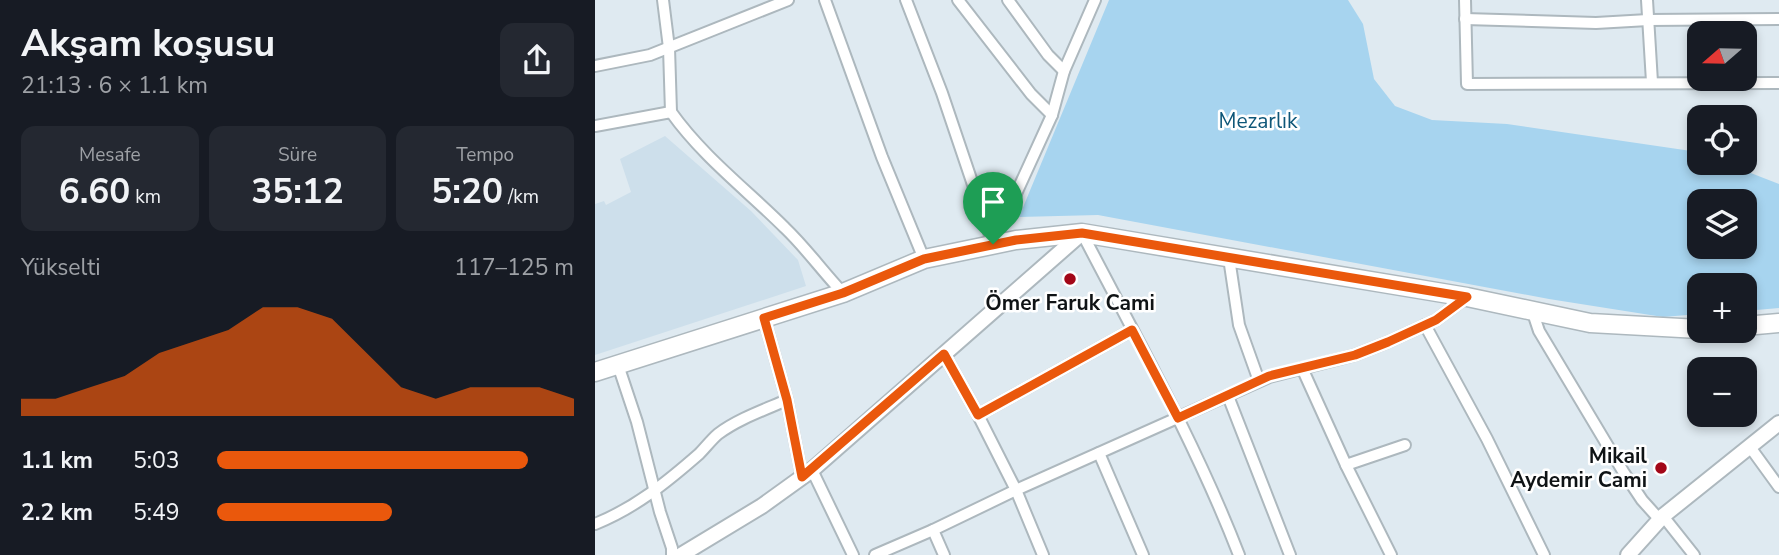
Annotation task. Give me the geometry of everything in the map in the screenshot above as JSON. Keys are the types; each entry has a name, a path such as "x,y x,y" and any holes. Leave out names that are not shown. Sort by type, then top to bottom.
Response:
{"main road":[{"path":"595,372 843,293 924,259 1016,240 1082,233 1467,297 1590,323 1687,327"},
{"path":"1757,325 1779,323"}],"street":[{"path":"663,0 669,48 671,112 686,134 787,230 843,293"},
{"path":"595,66 650,55 788,0"},
{"path":"825,0 882,156 924,259"},
{"path":"906,0 942,93 993,244"},
{"path":"958,0 1031,94 1052,115"},
{"path":"1008,0 1048,55 1064,72"},
{"path":"1465,0 1467,84 1779,83"},
{"path":"1647,0 1652,82"},
{"path":"993,244 1052,115 1064,72 1092,3"},
{"path":"1465,19 1596,23 1779,19"},
{"path":"595,126 671,112"},
{"path":"681,555 699,551 807,474 1082,233 1178,418 1239,555"},
{"path":"1229,258 1239,325 1259,381"},
{"path":"875,555 1269,376 1355,355 1425,325 1467,297"},
{"path":"1536,312 1539,331 1624,473 1642,500 1662,518 1694,555"},
{"path":"764,318 807,474 853,555"},
{"path":"1425,325 1487,439 1544,555"},
{"path":"978,415 1132,330"},
{"path":"944,354 1016,491 1043,555"},
{"path":"618,365 637,422 672,555"},
{"path":"1302,368 1391,555"},
{"path":"1228,396 1290,555"},
{"path":"595,524 614,517 654,492 717,435 750,416 787,400"},
{"path":"1628,555 1662,518 1779,423"},
{"path":"1346,465 1405,445"},
{"path":"1750,446 1779,486"},
{"path":"1099,453 1143,555"},
{"path":"933,530 944,555"}],"shaded area":[{"path":"665,136 751,211 798,260 806,286 595,355 595,204 604,201 606,205 631,192 620,159"}],"green space":[{"name":"Mezarlık","path":"1109,0 1348,0 1363,24 1374,79 1395,106 1432,120 1507,124 1687,150 1687,175 1756,175 1779,184 1779,308 1757,310 1757,273 1687,273 1687,315 1663,317 1549,299 1098,215 1019,217"}],"place":[{"name":"Ömer Faruk Cami","path":"1070,279"},
{"name":"Mikail Aydemir Cami","path":"1661,468"}],"route":[{"path":"1082,233 1467,297 1436,320 1388,342 1324,364 1269,376 1178,418 1132,330 978,415 944,354 802,477 787,400 764,318 843,293 924,259 993,244 1082,233"}]}
